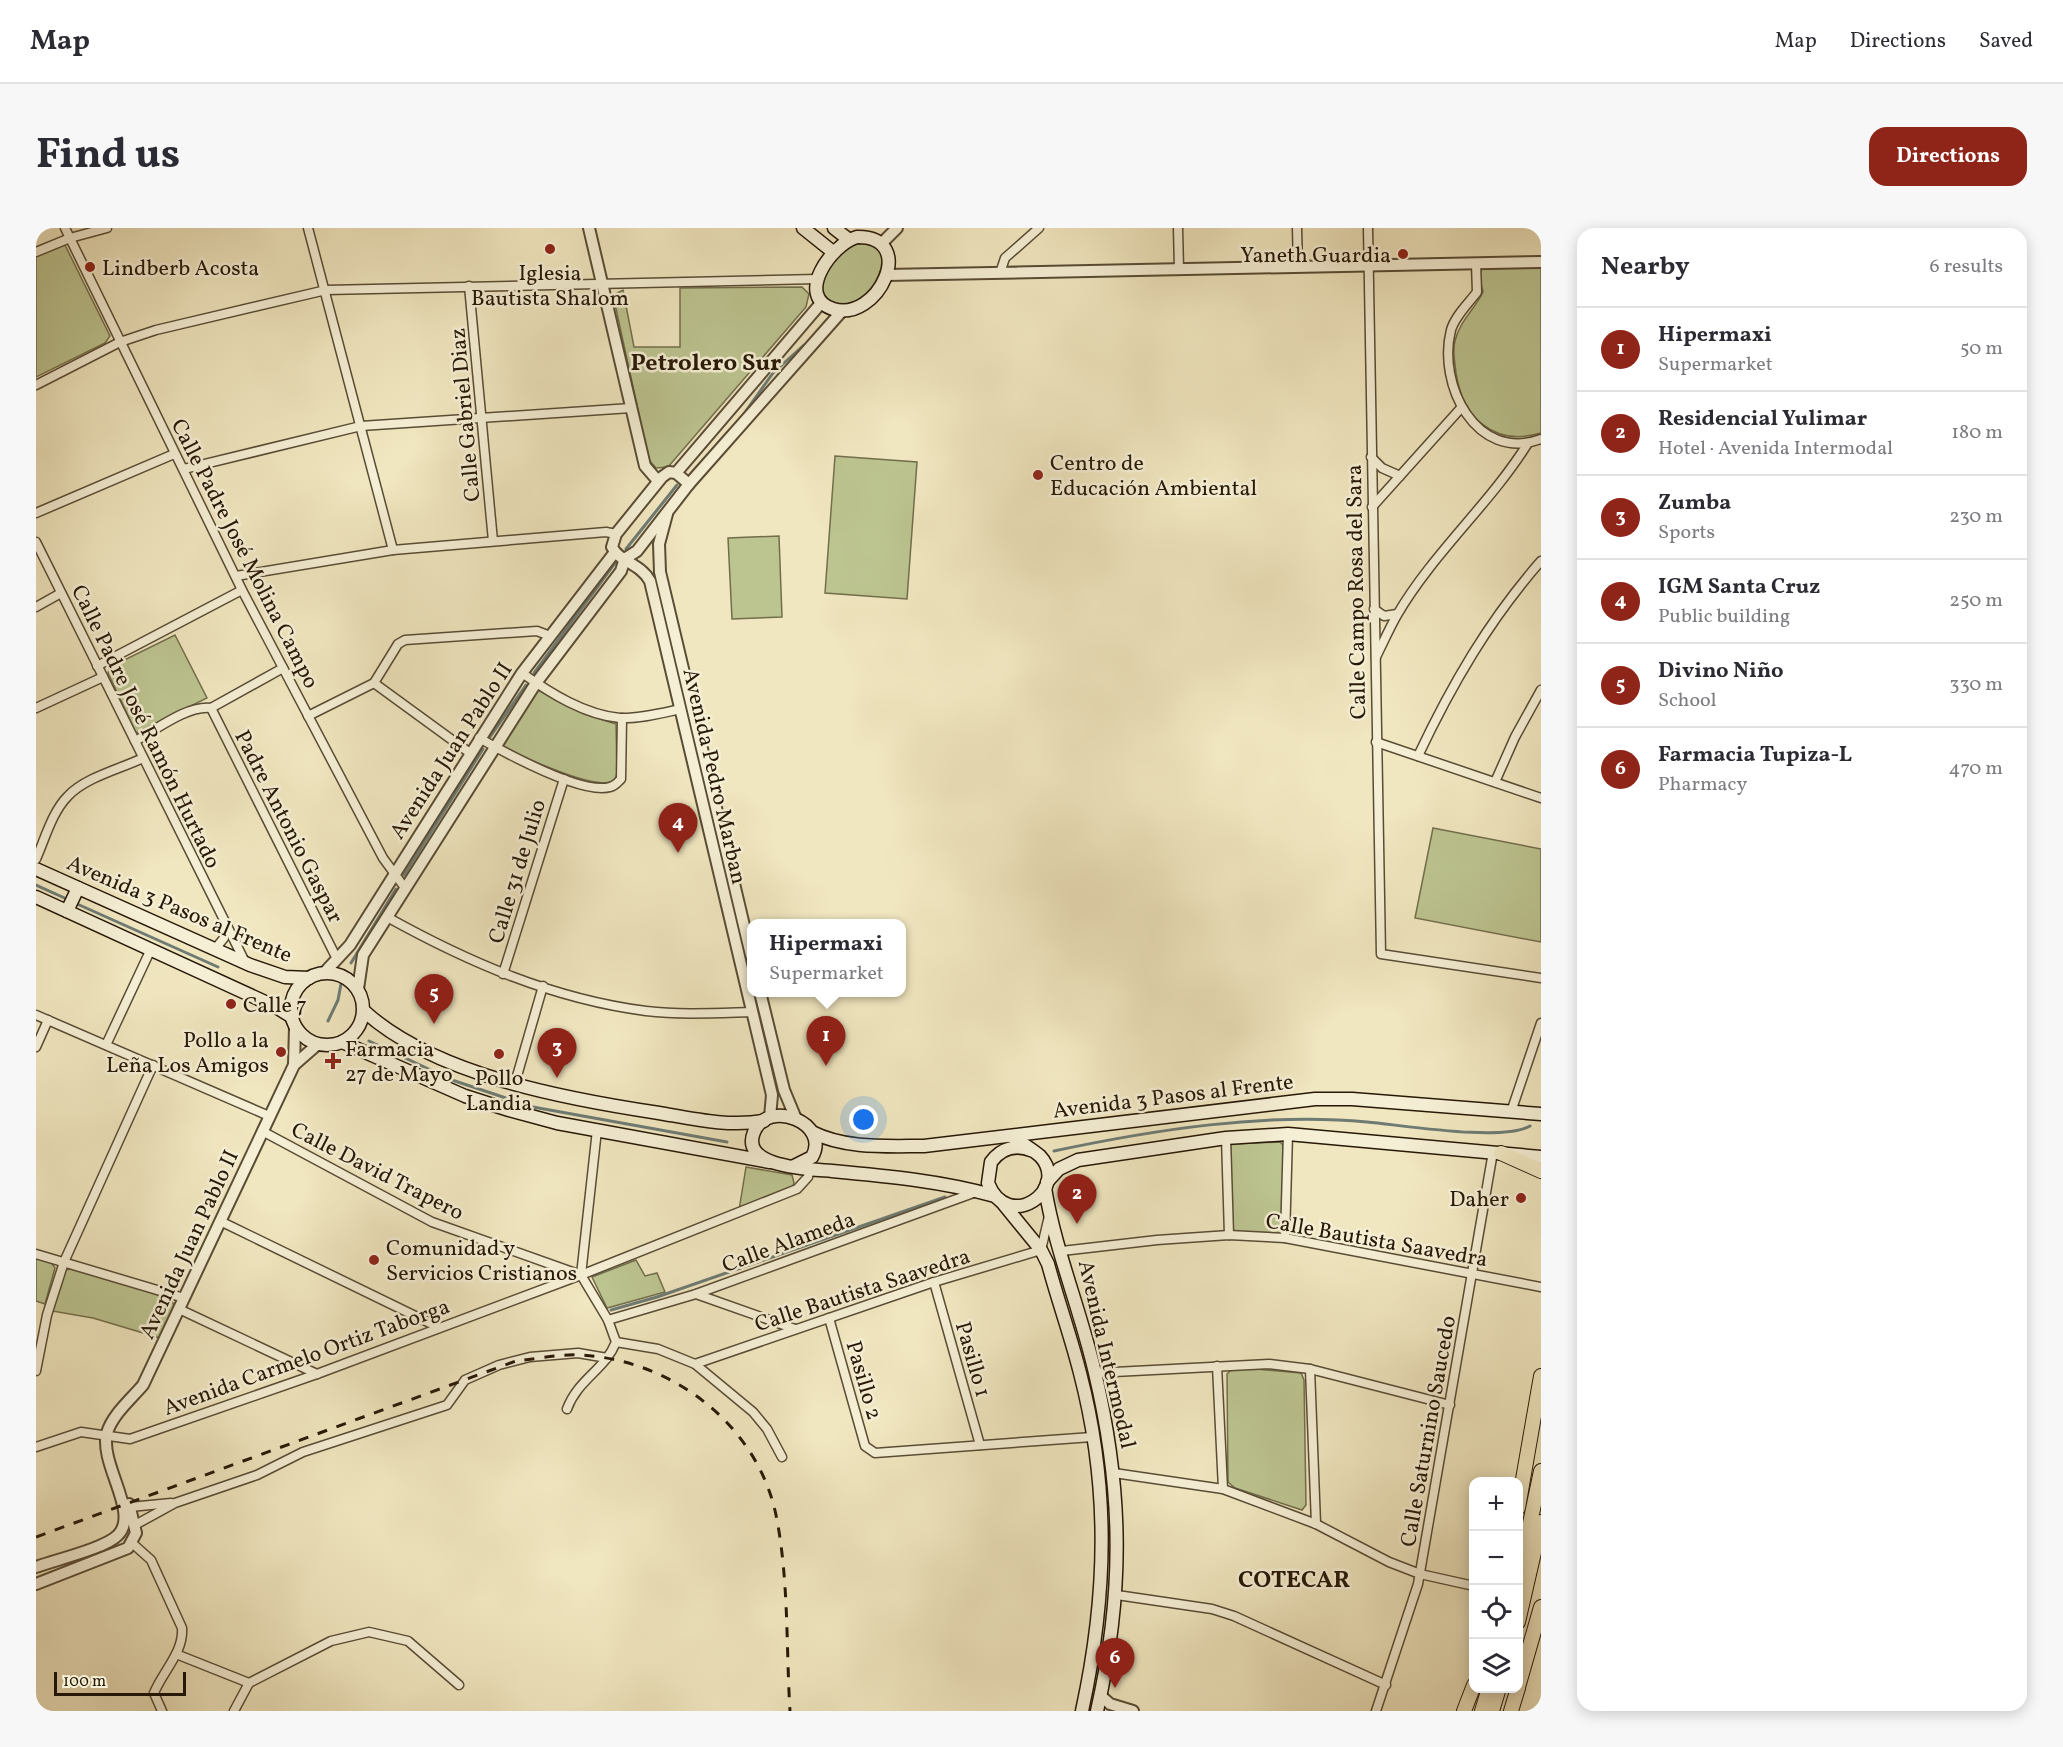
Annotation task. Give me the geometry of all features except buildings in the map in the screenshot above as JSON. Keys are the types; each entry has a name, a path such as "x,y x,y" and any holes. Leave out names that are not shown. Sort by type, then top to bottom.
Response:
{"main road":[{"path":"803,228 833,252"},
{"path":"834,228 848,239"},
{"path":"869,237 882,243 887,252 886,275 876,294 867,303 842,311 831,309 822,302 818,279 833,252 848,239 869,237"},
{"name":"Avenida 3 Pasos al Frente","path":"36,869 73,899 151,949 276,1007 294,1022"},
{"name":"Avenida 3 Pasos al Frente","path":"36,897 73,899 215,949 285,977 309,978"},
{"path":"794,1166 807,1162 815,1151 812,1132 796,1119 787,1116 723,1124 640,1110 515,1083 451,1063 385,1029 364,1011 358,989 339,975 324,973 309,978 296,991 291,1008 294,1022 301,1035 318,1044 342,1042 465,1096 557,1123 770,1162 810,1169 933,1181 978,1191 1009,1205 1026,1205 1041,1196 1046,1185 1059,1169 1078,1160 1226,1138 1288,1134 1541,1157"},
{"path":"342,1042 357,1029 364,1011"},
{"name":"Avenida 3 Pasos al Frente","path":"812,1132 833,1140 892,1146 924,1146 1315,1099 1352,1099 1541,1114"},
{"path":"767,1119 754,1132 753,1147 757,1154 770,1162"},
{"path":"998,1199 987,1176 996,1156 1012,1137 1033,1151 1045,1165 1046,1185"},
{"path":"996,1156 1010,1148 1026,1148 1033,1151"},
{"path":"1497,1152 1541,1171"},
{"name":"Avenida Intermodal","path":"1046,1185 1050,1215 1095,1372 1114,1473 1118,1531 1117,1595 1113,1637 1097,1711"},
{"name":"Avenida Intermodal","path":"998,1199 1041,1250 1048,1264 1080,1374 1092,1437 1102,1531 1099,1617 1082,1711"},
{"path":"1523,1487 1541,1377"},
{"path":"1524,1483 1541,1446"},
{"path":"1523,1556 1541,1471"},
{"path":"1523,1604 1534,1564 1541,1522"},
{"path":"1102,1531 1118,1531"},
{"path":"1523,1670 1541,1607"},
{"path":"1464,1711 1470,1693"},
{"path":"1482,1711 1488,1693"},
{"path":"1492,1711 1498,1693"},
{"path":"1511,1711 1516,1693"}],"street":[{"name":"Calle Padre José Molina Campo","path":"65,228 242,590 383,858 405,888"},
{"path":"36,252 70,238 107,228"},
{"path":"308,228 393,550"},
{"path":"590,228 645,466 658,481"},
{"path":"882,243 897,228"},
{"path":"1000,273 1005,258 1039,228"},
{"path":"1178,228 1179,269"},
{"path":"1297,228 1298,267"},
{"name":"Calle Campo Rosa del Sara","path":"1369,229 1374,660 1381,954 1541,978"},
{"path":"886,275 1541,262"},
{"path":"1476,264 1477,292 1455,320 1449,344 1453,384 1461,408 1472,424 1488,435 1506,442 1536,443"},
{"path":"36,385 120,342 156,330 326,290 818,279"},
{"name":"Calle Gabriel Diaz","path":"470,286 494,541"},
{"path":"676,473 822,302"},
{"path":"689,484 676,473 665,473 616,534 612,547 622,556 638,551 689,484 842,311"},
{"path":"184,469 361,426 631,408"},
{"path":"1372,507 1461,408"},
{"path":"1374,660 1397,614 1449,544 1536,443"},
{"path":"36,513 174,454"},
{"path":"1371,457 1382,468 1400,476"},
{"name":"Avenida Pedro Marban","path":"668,514 659,544 660,572 747,938"},
{"path":"236,576 393,550 606,532 616,534"},
{"name":"Calle Padre José Ramón Hurtado","path":"36,542 245,962"},
{"name":"Avenida Pedro Marban","path":"622,556 640,567 650,581 747,991"},
{"name":"Avenida Juan Pablo II","path":"324,973 350,945 522,673 550,636 622,556"},
{"name":"Avenida Juan Pablo II","path":"358,989 363,955 536,683 621,571 622,556"},
{"path":"1418,756 1464,665 1493,621 1541,561"},
{"path":"97,666 242,590"},
{"path":"36,607 61,593"},
{"path":"1374,609 1384,616 1397,614"},
{"path":"308,716 374,682 398,644 405,640 537,631 550,636"},
{"path":"135,741 190,711 202,707 212,708 283,669"},
{"path":"522,673 536,683 589,710 622,718 681,710"},
{"path":"36,708 103,677"},
{"path":"374,682 470,753"},
{"path":"1495,782 1515,737 1541,690"},
{"name":"Padre Antonio Gaspar","path":"212,708 337,959"},
{"path":"479,738 564,779 603,788 613,787 621,779 622,718"},
{"path":"1376,742 1541,798"},
{"path":"36,859 58,810 67,796 78,788 143,758"},
{"name":"Calle 31 de Julio","path":"504,974 564,779"},
{"path":"387,917 446,949 504,974 594,1001 646,1011 699,1014 752,1012"},
{"path":"215,949 224,938 226,925"},
{"path":"106,1045 151,949"},
{"path":"515,1083 543,986"},
{"name":"Avenida Pedro Marban","path":"748,997 772,1095 773,1109 767,1119"},
{"path":"761,997 784,1090 796,1119"},
{"name":"Calle David Trapero","path":"36,1015 269,1116"},
{"path":"36,1047 48,1020"},
{"name":"Avenida Juan Pablo II","path":"294,1022 294,1065"},
{"path":"1511,1112 1541,1023"},
{"name":"Avenida Juan Pablo II","path":"106,1439 120,1412 143,1385 294,1065 318,1044"},
{"path":"36,1371 47,1315 64,1262 153,1065"},
{"path":"567,1408 573,1392 607,1358 616,1342 608,1320 581,1275 597,1130"},
{"name":"Calle David Trapero","path":"262,1131 432,1222 581,1275"},
{"path":"1286,1238 1288,1134"},
{"path":"1226,1138 1228,1235"},
{"name":"Calle Saturnino Saucedo","path":"1376,1711 1420,1574 1497,1152"},
{"name":"Avenida Carmelo Ortiz Taborga","path":"36,1447 81,1432 106,1439 130,1439 317,1374 581,1275 797,1189 804,1183 810,1169"},
{"name":"Calle Alameda","path":"608,1320 696,1294 978,1191"},
{"path":"1041,1250 1050,1215"},
{"path":"220,1221 438,1327"},
{"name":"Calle Bautista Saavedra","path":"1062,1251 1157,1240 1228,1235 1286,1238 1541,1287"},
{"name":"Calle Bautista Saavedra","path":"695,1364 934,1282 1041,1250"},
{"path":"36,1254 184,1298"},
{"name":"Pasillo 1","path":"934,1282 980,1445"},
{"path":"696,1294 795,1329"},
{"path":"179,1309 317,1374"},
{"name":"Pasillo 2","path":"829,1318 865,1446 869,1451 875,1453 980,1445"},
{"path":"616,1342 658,1349 695,1364 753,1412 767,1429 782,1457"},
{"path":"135,1525 175,1503 257,1475 303,1452 447,1405 465,1380 499,1365 530,1357 578,1353 607,1358"},
{"path":"1095,1372 1269,1364 1310,1369 1450,1405"},
{"path":"1217,1366 1223,1489"},
{"path":"1310,1369 1316,1524"},
{"path":"980,1445 1092,1437"},
{"path":"36,1584 123,1551 136,1537 130,1507 106,1439"},
{"path":"50,1578 40,1566 110,1541 122,1531 126,1517 107,1458 106,1439"},
{"path":"1114,1473 1223,1489 1316,1524 1389,1562 1420,1574 1469,1585"},
{"path":"130,1507 175,1503"},
{"path":"132,1543 151,1560 181,1621 183,1636 176,1654 154,1693 162,1711"},
{"path":"1117,1595 1212,1609 1234,1616 1386,1685"},
{"path":"234,1711 249,1683 331,1641 369,1632 408,1641 459,1685"},
{"path":"176,1654 249,1683"},
{"path":"1101,1695 1110,1704 1133,1711"},
{"path":"1097,1711 1110,1711"}],"green space":[{"path":"64,243 110,336 105,343 36,377 36,256"},
{"path":"860,243 877,246 884,258 876,281 864,295 851,303 838,304 827,299 822,290 823,277 842,252"},
{"path":"1541,267 1541,433 1509,436 1495,432 1484,425 1466,403 1456,373 1454,345 1460,328 1483,292 1477,269"},
{"path":"802,287 809,294 806,307 668,467 656,468 649,460 613,295 623,290 634,347 680,347 680,288"},
{"path":"835,456 917,462 907,599 825,593"},
{"path":"779,536 782,617 732,619 728,538"},
{"path":"175,635 207,698 136,733 108,673 110,667"},
{"path":"538,690 584,714 616,724 617,774 614,781 605,783 575,777 501,747"},
{"path":"1433,828 1541,849 1541,942 1415,918"},
{"path":"1280,1142 1283,1145 1283,1232 1281,1234 1230,1232 1230,1144"},
{"path":"746,1167 792,1175 794,1183 791,1189 739,1210"},
{"path":"36,1258 51,1262 55,1268 45,1304 36,1301"},
{"path":"636,1260 645,1276 657,1273 665,1292 607,1308 592,1277"},
{"path":"71,1269 171,1298 174,1306 160,1338 93,1318 52,1311 65,1270"},
{"path":"1234,1367 1301,1373 1304,1380 1306,1505 1302,1510 1235,1488 1228,1482 1227,1374"}],"waterway":[{"path":"741,418 773,373 804,345"},
{"path":"691,474 728,432"},
{"path":"626,549 677,485"},
{"path":"534,673 615,563"},
{"path":"490,737 526,685"},
{"path":"404,875 483,749"},
{"path":"36,885 69,900"},
{"path":"351,963 396,889"},
{"path":"75,903 218,967"},
{"path":"328,1021 338,1000 341,984"},
{"path":"369,1041 452,1080 533,1107 727,1142"},
{"path":"1054,1151 1130,1136 1250,1121 1289,1119 1367,1122 1476,1133 1517,1131 1530,1126"},
{"path":"611,1310 657,1297 945,1197"}],"railway":[{"path":"36,1537 516,1361 571,1355 613,1359 646,1369 677,1383 705,1402 730,1425 750,1452 766,1482 776,1515 783,1564 790,1711"}],"place":[{"name":"Iglesia Bautista Shalom","path":"550,249"},
{"name":"Yaneth Guardia","path":"1403,254"},
{"name":"Lindberb Acosta","path":"90,267"},
{"name":"Centro de Educación Ambiental","path":"1038,475"},
{"name":"IGM Santa Cruz","path":"678,853"},
{"name":"Calle 7","path":"231,1004"},
{"name":"Divino Niño","path":"434,1024"},
{"name":"Pollo a la Leña Los Amigos","path":"281,1052"},
{"name":"Pollo Landia","path":"499,1054"},
{"name":"Farmacia 27 de Mayo","path":"333,1061"},
{"name":"Hipermaxi","path":"826,1066"},
{"name":"Zumba","path":"557,1078"},
{"name":"Daher","path":"1521,1198"},
{"name":"Residencial Yulimar","path":"1077,1224"},
{"name":"Comunidad y Servicios Cristianos","path":"374,1260"},
{"name":"Farmacia Tupiza-L","path":"1115,1688"}],"district":[{"name":"Petrolero Sur","path":"706,362"},
{"name":"COTECAR","path":"1294,1579"}]}
